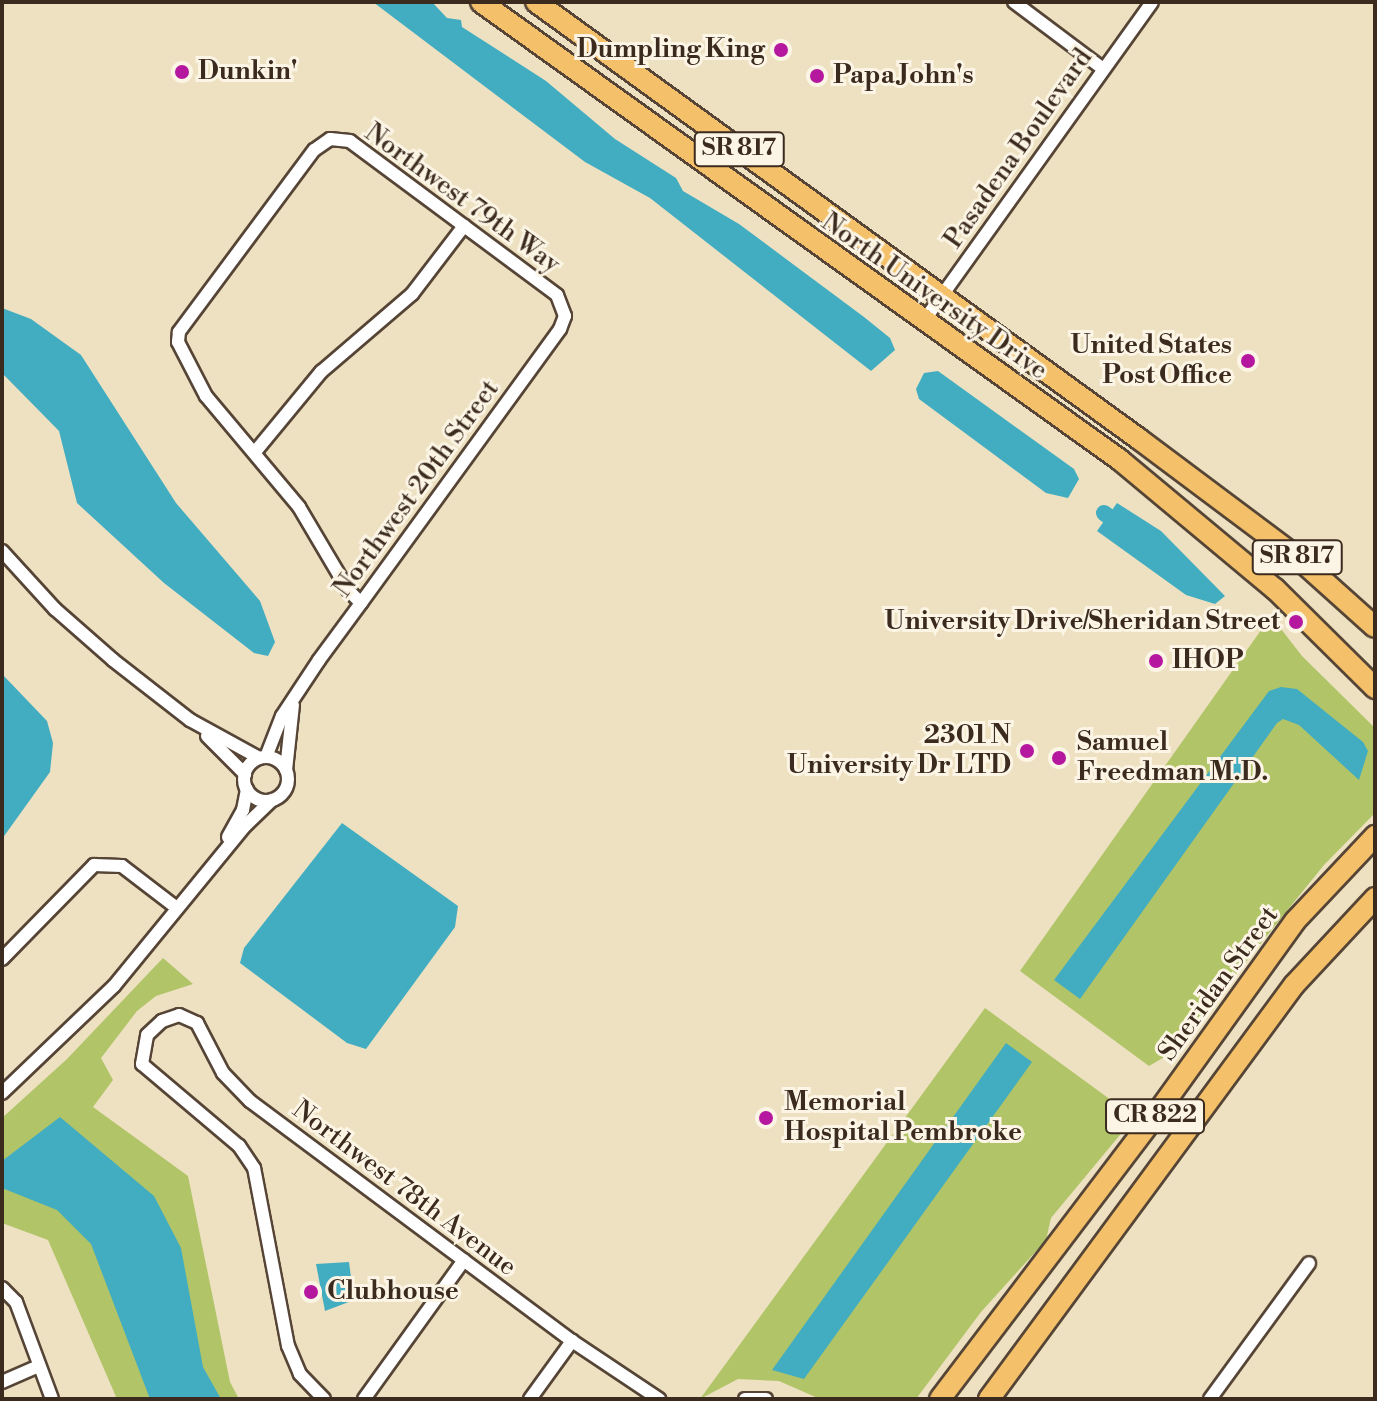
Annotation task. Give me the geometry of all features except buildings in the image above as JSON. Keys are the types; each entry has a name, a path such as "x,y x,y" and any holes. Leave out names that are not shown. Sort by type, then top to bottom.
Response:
{"main road":[{"name":"North University Drive","path":"481,2 923,322 1120,460 1275,589 1375,688"},
{"name":"North University Drive","path":"536,2 1298,558 1375,627"},
{"name":"Sheridan Street","path":"940,1399 1295,921 1375,836"},
{"name":"CR 822","path":"989,1399 1294,985 1375,898"}],"street":[{"path":"1014,2 1102,68"},
{"name":"Pasadena Boulevard","path":"923,322 1152,2"},
{"name":"Northwest 79th Way","path":"255,452 206,396 178,342 179,332 314,150 330,139 350,141 562,303"},
{"path":"361,603 348,590 299,507 255,452 321,372 412,294 464,226"},
{"name":"Northwest 20th Street","path":"262,758 295,698 560,329 562,303"},
{"path":"2,551 55,609 190,720 245,774 247,789 243,810 211,868"},
{"name":"Northwest 20th Street","path":"286,770 295,698"},
{"path":"2,1093 114,986 211,868 272,800 284,791 286,770 190,720"},
{"path":"245,774 262,758"},
{"path":"247,789 257,799 272,800"},
{"path":"2,959 78,876 94,865 122,866 177,908"},
{"name":"Northwest 78th Avenue","path":"324,1399 300,1374 288,1346 254,1168 239,1146 142,1064 147,1035 162,1021 179,1015 197,1023 223,1073 250,1101 572,1341 659,1399"},
{"path":"364,1399 464,1260"},
{"path":"1210,1399 1309,1263"},
{"path":"2,1288 16,1302 52,1399"},
{"path":"530,1399 572,1341"},
{"path":"2,1382 39,1366"},
{"path":"745,1399 766,1399"}],"green space":[{"path":"1271,616 1302,656 1375,728 1375,813 1324,865 1173,1052 1149,1066 1020,971"},
{"path":"163,958 193,984 156,996 137,1011 101,1058 113,1080 93,1107 188,1176 230,1382 239,1399 117,1399 48,1240 2,1223 2,1118 67,1059"},
{"path":"985,1008 1122,1108 1129,1124 1051,1218 1046,1240 981,1312 916,1399 820,1399 779,1381 738,1379 700,1399"}],"water":[{"path":"373,2 432,2 447,18 461,20 462,27 546,81 615,139 676,178 683,191 739,224 864,317 890,338 895,350 871,371 650,198 585,162"},
{"path":"2,308 31,319 81,355 176,503 260,601 275,642 268,656 254,653 164,583 77,503 59,431 2,373"},
{"path":"938,371 1074,469 1079,479 1068,498 1046,493 919,399 916,389 924,373"},
{"path":"1117,503 1161,531 1225,596 1215,604 1186,595 1097,531"},
{"path":"2,674 47,721 53,743 50,772 2,839"},
{"path":"1281,687 1297,689 1363,742 1368,751 1359,780 1299,725 1283,719 1277,723 1080,999 1054,980 1269,691"},
{"path":"342,823 458,906 455,927 366,1049 347,1043 240,963 244,948"},
{"path":"1006,1043 1032,1062 804,1379 772,1370"},
{"path":"60,1117 154,1196 181,1248 203,1367 221,1399 150,1399 91,1244 57,1210 2,1188 2,1161"},
{"path":"349,1262 354,1300 325,1311 316,1264"}],"waterway":[{"path":"1104,513 1125,529"}],"place":[{"name":"Dumpling King","path":"781,50"},
{"name":"Dunkin'","path":"182,72"},
{"name":"Papa John's","path":"817,76"},
{"name":"United States Post Office","path":"1248,361"},
{"name":"University Drive/Sheridan Street","path":"1296,622"},
{"name":"IHOP","path":"1156,661"},
{"name":"2301 N University Dr LTD","path":"1027,751"},
{"name":"Samuel Freedman M.D.","path":"1059,758"},
{"name":"Memorial Hospital Pembroke","path":"766,1118"},
{"name":"Clubhouse","path":"311,1292"}]}
